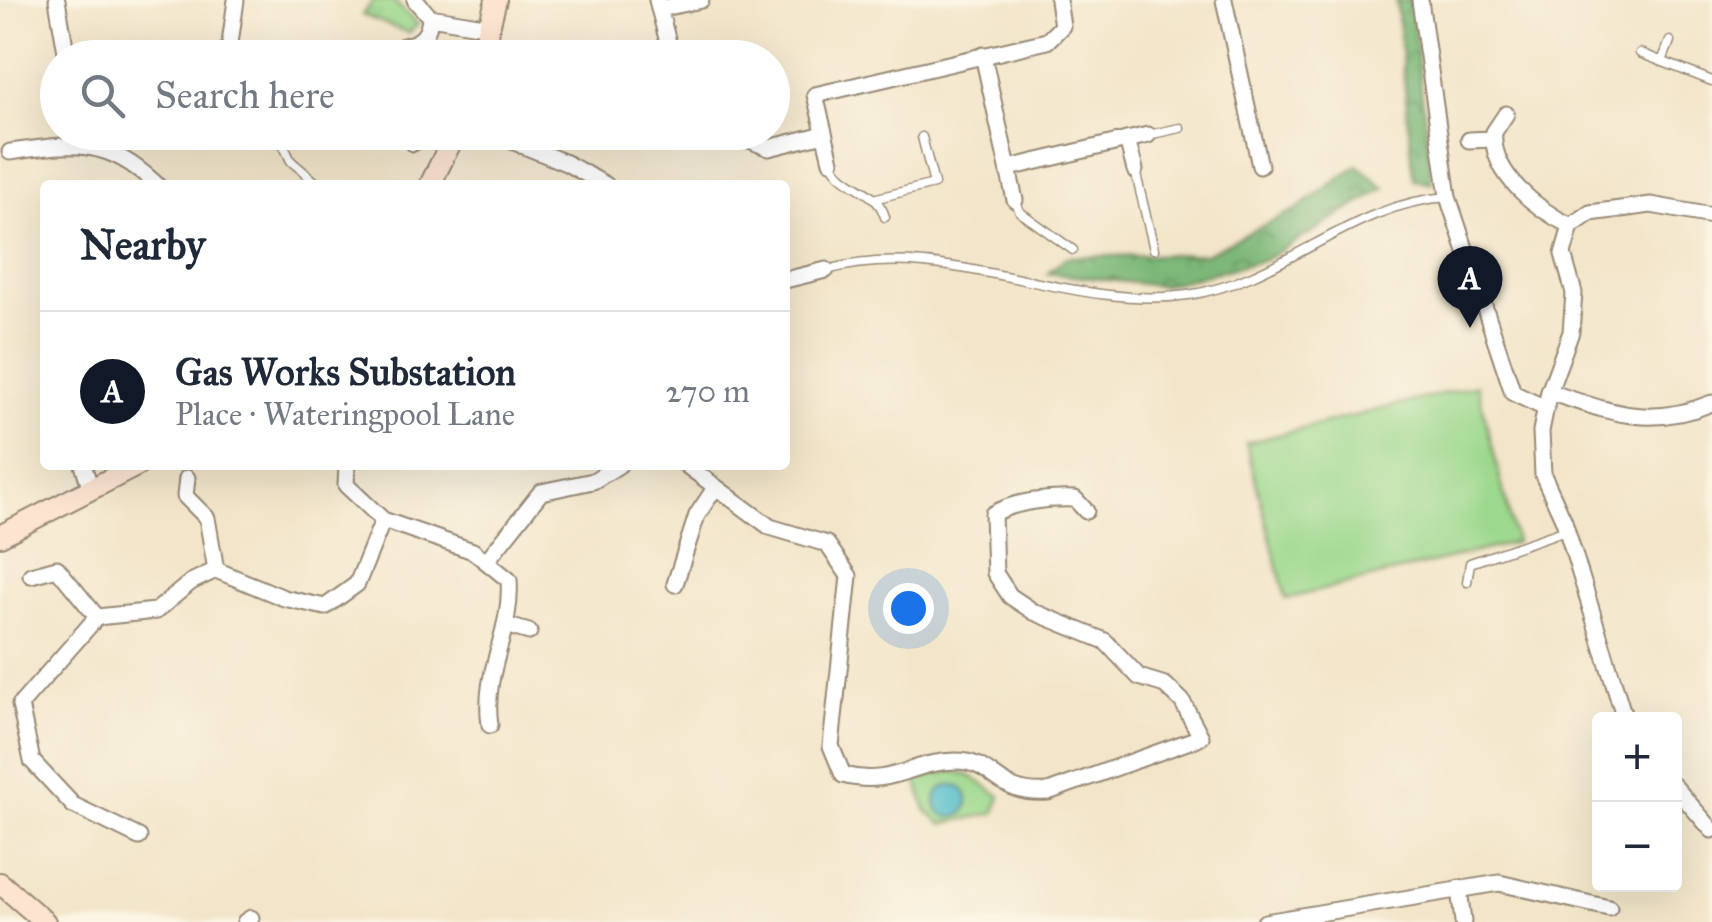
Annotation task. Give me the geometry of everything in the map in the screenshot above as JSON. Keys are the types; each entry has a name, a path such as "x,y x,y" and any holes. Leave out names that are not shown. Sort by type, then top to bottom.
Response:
{"street":[{"path":"57,0 64,40"},
{"path":"230,40 236,0"},
{"path":"415,0 430,17 490,26"},
{"path":"486,40 496,0"},
{"path":"667,40 658,5 700,0"},
{"path":"1224,0 1260,166"},
{"path":"1420,0 1448,197 1513,393 1648,419 1678,417 1712,403"},
{"path":"831,161 816,95 1056,36 1063,20 1063,1"},
{"path":"421,40 430,30 430,17"},
{"path":"983,55 1015,200"},
{"path":"1493,139 1506,114"},
{"path":"790,142 824,134"},
{"path":"1009,168 1148,136"},
{"path":"1469,140 1493,139"},
{"path":"1493,139 1510,178 1554,217 1572,226"},
{"path":"1127,140 1134,170"},
{"path":"10,152 40,145"},
{"path":"107,150 135,164 152,180"},
{"path":"432,180 447,150"},
{"path":"534,150 597,180"},
{"path":"1623,712 1565,525 1543,475 1541,431 1570,332 1574,293 1563,254 1572,226 1590,213 1651,205 1712,216"},
{"path":"790,279 826,270"},
{"path":"85,470 91,489"},
{"path":"0,536 128,470"},
{"path":"347,470 346,485 383,520 488,560 509,580 511,610 489,674 490,726"},
{"path":"488,560 540,492 594,481 611,470"},
{"path":"692,470 770,526 827,544 849,576 832,746 842,775 870,782 955,761 988,770 1021,794 1048,792 1201,737 1182,701 1164,685 1140,677 1105,641 1020,604 995,573 994,514 1007,506 1053,498 1075,499 1086,511"},
{"path":"188,478 184,496 207,518 216,570"},
{"path":"675,584 698,514 715,488"},
{"path":"20,705 97,617 156,610 191,582 216,570 284,598 326,606 357,584 383,520"},
{"path":"32,574 57,568 97,617"},
{"path":"506,625 529,632"},
{"path":"0,704 20,705"},
{"path":"20,705 32,761 73,806 139,838"},
{"path":"1682,795 1712,830"},
{"path":"0,882 45,922"},
{"path":"1266,922 1499,883 1608,908"},
{"path":"1459,888 1463,922"}],"lane":[{"path":"1662,59 1670,41"},
{"path":"1640,53 1712,80"},
{"path":"1148,136 1180,128"},
{"path":"877,198 934,184 922,137"},
{"path":"286,150 291,161 312,180"},
{"path":"831,161 839,175 877,198 885,217"},
{"path":"1134,170 1154,250"},
{"path":"826,270 857,262 909,260 1095,291 1190,294 1244,280 1280,264 1360,217 1422,198 1448,197"},
{"path":"1015,200 1020,212 1073,250"},
{"path":"1466,582 1470,564 1565,525"}],"green space":[{"path":"374,0 392,0 418,24 409,33 362,15"},
{"path":"1396,0 1411,0 1432,183 1414,179"},
{"path":"1358,165 1385,188 1265,260 1161,286 1048,273 1066,257 1205,254 1297,209"},
{"path":"1477,385 1516,542 1286,599 1246,443"},
{"path":"952,771 969,775 1000,796 995,813 942,824 926,810 916,779"}],"water":[{"path":"952,785 964,789 968,801 964,813 952,817 940,813 936,801 940,789"}],"place":[{"name":"Gas Works Substation","path":"1470,328"}]}
